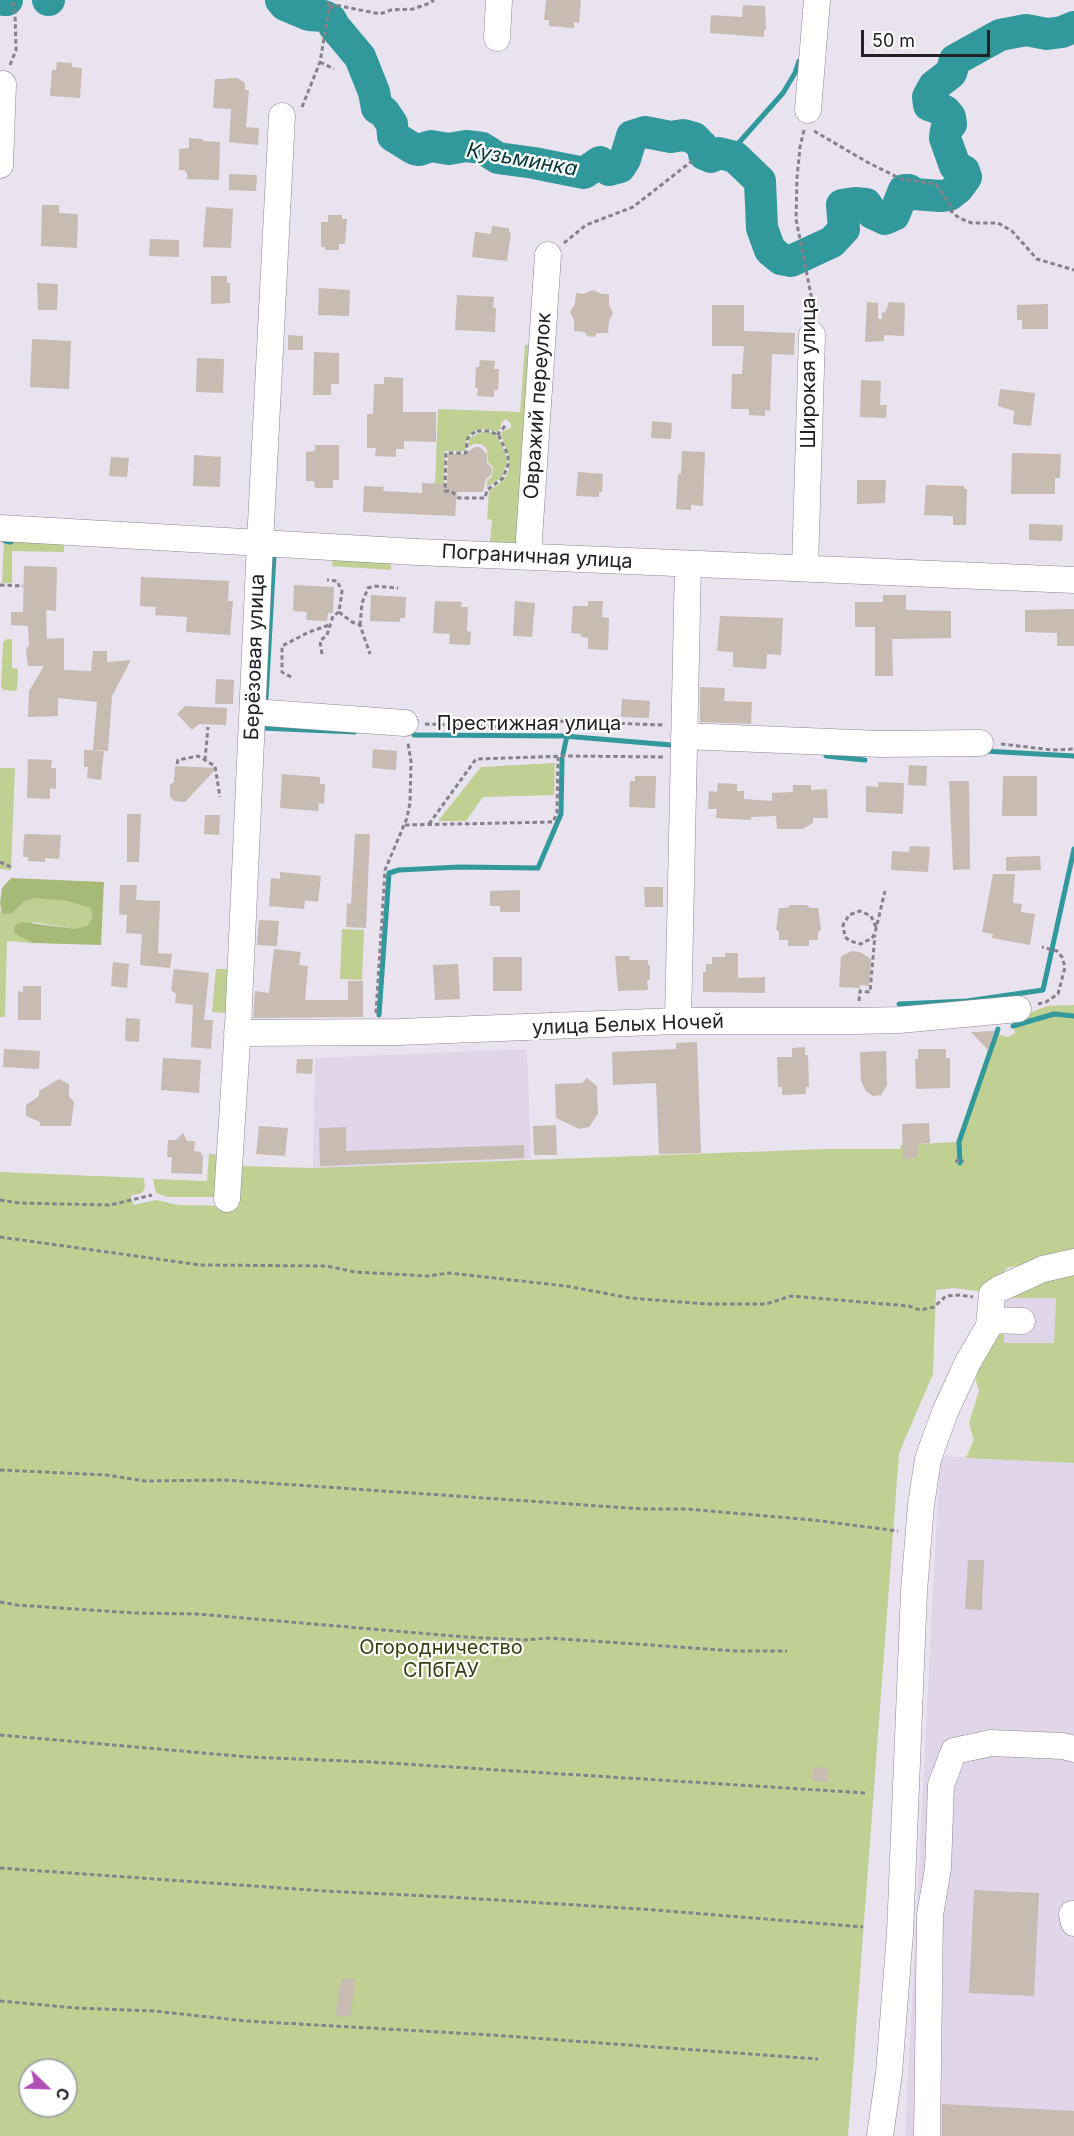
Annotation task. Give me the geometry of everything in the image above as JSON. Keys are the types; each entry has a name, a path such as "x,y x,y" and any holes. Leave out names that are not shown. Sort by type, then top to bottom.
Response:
{"street":[{"path":"497,38 499,0"},
{"path":"807,118 818,0"},
{"path":"0,165 3,84"},
{"name":"Берёзовая улица","path":"227,1198 282,116"},
{"name":"Овражий переулок","path":"531,556 529,539 548,255"},
{"name":"Широкая улица","path":"805,568 812,336"},
{"name":"Пограничная улица","path":"0,528 688,564 1074,580"},
{"path":"678,1021 688,564"},
{"path":"253,712 406,731"},
{"path":"684,746 980,743"},
{"name":"улица Белых Ночей","path":"237,1034 563,1027 678,1021 899,1020 1018,1009"},
{"path":"880,2136 889,2073 900,1933 914,1603 928,1459 945,1412 990,1310 992,1294 999,1288 1043,1269 1074,1262"},
{"path":"990,1310 1022,1321"},
{"path":"927,2136 930,1915 938,1868 941,1785 954,1751 991,1743 1063,1746 1074,1749"}],"path":[{"path":"3,84 16,50 15,10 11,0"},
{"path":"282,116 300,111 320,62 329,9 328,0"},
{"path":"329,9 335,5 380,14 391,10 413,9 434,0"},
{"path":"320,62 334,69"},
{"path":"807,118 867,162 901,179 936,184 952,208 951,210 959,218 972,223 998,224 1012,231 1037,259 1074,270"},
{"name":"Широкая улица","path":"807,118 800,147 796,219 813,304 812,336"},
{"path":"548,255 586,225 633,207 693,161"},
{"path":"497,435 506,425"},
{"path":"477,431 490,431 497,435 504,443 508,465 503,478 487,490 485,498 459,498 451,491 445,491 446,453 466,453 467,440 477,431"},
{"path":"327,580 337,581 341,586 339,612"},
{"path":"0,585 23,586"},
{"path":"370,654 360,626 362,603 368,588 374,586 398,588"},
{"path":"322,654 320,641 327,635 333,615 339,612"},
{"path":"339,612 360,626"},
{"path":"291,678 282,672 282,646 331,624"},
{"name":"Престижная улица","path":"406,731 527,728 528,720 674,726 684,746"},
{"path":"205,760 208,727"},
{"path":"375,1032 385,870 404,825 410,803 410,749 406,731"},
{"path":"980,743 1053,750 1074,749"},
{"path":"429,824 476,759 558,757 684,746"},
{"path":"177,764 178,760 198,756 215,766 220,797"},
{"path":"404,825 553,822 557,813 558,757"},
{"path":"0,862 11,867"},
{"path":"859,1005 860,991 870,992 875,933 885,891"},
{"path":"875,933 867,942 855,944 846,937 843,925 849,915 860,911 871,916 876,927"},
{"path":"1018,1009 1046,1002 1058,994 1065,967 1062,957 1057,951 1042,947"},
{"path":"955,1161 964,1161"},
{"path":"0,1200 19,1203 110,1205 152,1195"},
{"path":"0,1237 200,1265 327,1266 356,1272 428,1276 449,1273 566,1286 630,1298 707,1304 766,1304 791,1296 909,1306 920,1310 934,1307 946,1296 960,1295 990,1310"},
{"path":"0,1470 106,1475 145,1481 224,1480 643,1509 687,1509 813,1520 919,1534"},
{"path":"0,1602 135,1613 197,1614 465,1637 526,1640 558,1638 737,1651 787,1651"},
{"path":"0,1735 249,1757 371,1762 866,1793"},
{"path":"0,1868 324,1891 655,1910 863,1927"},
{"path":"0,2001 818,2059"}],"shaded area":[{"path":"527,1049 531,1159 313,1168 315,1058"},
{"path":"1004,1298 1056,1298 1055,1343 1004,1343"},
{"path":"940,1456 1074,1463 1074,2136 905,2136"}],"green space":[{"path":"538,344 521,546 495,548 490,541 492,520 487,519 489,490 498,485 507,475 508,453 501,435 503,431 511,428 511,424 506,419 501,423 501,428 497,432 484,429 474,431 467,437 465,451 445,451 444,485 435,485 438,409 520,412 525,345"},
{"path":"482,432 489,432 498,437 507,462 502,477 487,487 493,467 488,462 487,449 481,444 473,444 468,448 471,437"},
{"path":"4,538 64,542 64,552 12,551 12,583 2,583"},
{"path":"334,554 391,560 391,570 332,566"},
{"path":"12,639 12,668 18,669 17,690 13,691 4,690 1,687 3,642"},
{"path":"555,763 554,795 483,797 466,821 438,821 481,767"},
{"path":"0,768 15,768 11,870 0,869"},
{"path":"11,878 104,882 101,945 33,943 14,932 15,925 21,922 76,929 88,925 92,918 91,908 66,901 35,898 24,902 11,914 2,914 0,903 2,888"},
{"path":"35,898 48,898 83,905 91,908 92,918 88,925 76,929 33,922 21,937 33,943 7,941 5,1017 0,1017 0,910 2,914 11,914 24,902"},
{"path":"342,929 364,930 362,980 340,979"},
{"path":"216,969 231,969 228,1013 212,1012"},
{"name":"Огородничество СПбГАУ","path":"1074,1005 1074,1463 966,1458 974,1440 969,1423 979,1391 976,1381 977,1366 1004,1323 1004,1343 1054,1343 1056,1298 1004,1298 1021,1270 1015,1266 1007,1268 985,1292 954,1288 936,1290 933,1374 899,1453 848,2136 0,2136 0,1172 144,1178 145,1188 142,1193 132,1195 134,1205 156,1200 178,1205 231,1206 240,1166 313,1168 827,1149 900,1149 901,1145 956,1142 995,1030 1002,1036 1008,1037 1015,1033 1013,1023 1017,1018 1047,1006"},
{"path":"209,1153 219,1156 216,1197 168,1197 156,1193 153,1179 207,1181"}],"building":[{"path":"546,0 581,0 579,23 574,22 574,28 549,26 549,20 544,20"},
{"path":"743,5 765,6 764,37 710,33 711,15 742,17"},
{"path":"57,62 72,63 72,67 82,68 80,98 50,96 52,70 56,70"},
{"path":"237,78 245,83 245,90 249,90 246,127 259,128 258,145 229,142 231,109 213,108 215,79"},
{"path":"189,138 220,142 219,180 187,179 187,172 179,170 179,149 189,148"},
{"path":"229,174 257,175 256,191 229,190"},
{"path":"42,205 59,205 59,213 78,214 77,248 41,246"},
{"path":"206,207 233,209 231,248 203,247"},
{"path":"328,215 342,215 342,219 347,219 345,244 339,244 339,250 325,250 325,247 321,247 321,222 328,222"},
{"path":"492,226 509,228 511,233 507,261 472,257 475,232 491,234"},
{"path":"150,239 179,240 179,257 149,256"},
{"path":"211,276 227,276 227,283 230,283 230,303 211,304"},
{"path":"37,283 58,284 57,310 38,310"},
{"path":"319,288 350,290 349,316 318,315"},
{"path":"593,290 609,294 609,305 613,313 609,321 608,333 597,333 594,337 587,336 585,332 574,331 574,320 570,312 575,304 576,293 583,294"},
{"path":"457,295 494,297 495,332 455,330"},
{"path":"867,302 878,303 878,319 882,319 882,312 885,313 889,302 905,303 904,336 884,335 884,341 865,342"},
{"path":"1048,304 1048,329 1022,329 1022,320 1017,320 1017,305"},
{"path":"712,305 744,305 744,331 795,333 794,355 772,354 770,411 765,410 765,416 749,415 749,409 731,409 732,374 742,374 744,346 712,346"},
{"path":"288,335 303,336 303,350 288,350"},
{"path":"32,339 71,341 69,389 30,387"},
{"path":"314,352 339,353 339,384 331,384 331,395 313,395"},
{"path":"197,358 224,359 223,393 196,392"},
{"path":"480,360 495,361 494,369 499,369 498,390 494,390 494,397 477,396 476,367 479,367"},
{"path":"384,377 403,378 403,412 436,412 436,442 404,441 404,449 396,449 396,457 375,456 376,448 367,448 367,414 373,414 374,384 384,384"},
{"path":"861,380 881,381 880,405 887,405 886,418 860,417"},
{"path":"1000,389 1035,393 1031,426 1013,424 1014,411 998,406"},
{"path":"652,421 672,423 671,439 651,438"},
{"path":"315,445 339,445 339,480 333,480 333,488 315,488 314,481 306,481 306,452 315,451"},
{"path":"475,447 480,447 487,454 487,463 492,468 491,475 486,479 483,492 457,492 455,516 363,512 364,486 384,487 383,491 422,493 422,483 447,484 448,454 464,454"},
{"path":"682,451 705,452 703,506 691,505 691,510 676,509"},
{"path":"1012,453 1061,454 1060,478 1055,478 1055,494 1011,494"},
{"path":"194,455 221,457 220,487 193,486"},
{"path":"111,457 129,458 127,477 109,476"},
{"path":"578,472 603,474 602,492 599,492 599,497 576,496"},
{"path":"857,480 886,480 885,503 857,504"},
{"path":"926,485 964,486 964,489 967,489 966,525 953,525 953,516 924,515"},
{"path":"1029,524 1063,525 1062,541 1029,540"},
{"path":"24,566 57,567 56,611 46,610 47,639 64,638 64,670 91,671 93,651 107,651 107,662 131,660 112,696 108,751 93,750 97,702 58,698 58,716 28,717 29,691 44,666 28,666 26,649 29,645 28,626 11,625 11,612 23,612"},
{"path":"141,577 229,581 228,601 233,601 230,635 186,632 187,617 155,615 156,607 140,606"},
{"path":"294,585 334,587 333,613 328,613 327,621 306,620 307,612 293,611"},
{"path":"371,595 406,597 405,618 400,618 400,622 370,621"},
{"path":"883,595 906,595 906,610 951,611 951,638 892,639 893,676 875,676 875,627 855,627 855,602 883,602"},
{"path":"435,601 462,602 461,607 468,607 467,631 471,632 470,645 449,644 450,634 433,633"},
{"path":"515,601 535,603 532,637 513,636"},
{"path":"588,601 603,601 602,617 609,618 608,650 588,649 588,638 581,637 581,634 571,633 573,606 588,606"},
{"path":"1074,609 1074,646 1057,646 1057,633 1025,632 1025,610"},
{"path":"720,616 783,618 781,655 767,654 766,669 733,667 733,652 717,651"},
{"path":"216,679 234,680 233,704 215,704"},
{"path":"700,687 725,688 724,701 752,702 751,724 700,722"},
{"path":"622,699 650,701 649,718 621,717"},
{"path":"185,706 227,708 226,725 199,724 192,730 177,714"},
{"path":"373,749 397,751 396,770 372,768"},
{"path":"84,750 104,750 101,780 87,778 88,767 84,767"},
{"path":"28,759 52,760 51,768 56,768 56,789 50,788 50,799 27,798"},
{"path":"909,765 927,766 926,786 908,785"},
{"path":"175,766 217,768 185,802 174,801 170,797 170,785 174,782"},
{"path":"282,774 320,777 320,784 325,784 324,804 319,803 318,811 280,808"},
{"path":"635,776 656,776 655,808 629,807 630,781 635,781"},
{"path":"1003,776 1037,776 1037,816 1002,816"},
{"path":"949,781 969,781 970,869 953,870"},
{"path":"878,782 904,783 903,814 866,812 866,786 878,787"},
{"path":"718,783 737,784 737,791 744,791 744,799 772,801 772,793 793,792 793,785 811,785 811,790 827,789 828,818 813,818 813,823 803,829 777,829 776,816 751,817 751,820 716,818 717,809 708,809 709,791 717,792"},
{"path":"127,814 141,814 139,862 127,862"},
{"path":"205,815 220,815 219,835 204,834"},
{"path":"355,834 370,834 366,928 346,927 347,903 351,904"},
{"path":"24,835 61,835 59,859 45,858 45,862 28,861 28,857 23,857"},
{"path":"910,846 930,847 928,872 891,870 892,851 909,852"},
{"path":"1040,856 1041,870 1006,871 1006,857"},
{"path":"280,872 321,876 318,902 305,900 304,909 269,906 271,878 280,879"},
{"path":"993,874 1015,874 1013,903 1022,904 1021,912 1035,914 1030,945 992,938 993,934 982,932"},
{"path":"120,885 137,885 136,900 160,901 158,953 172,954 170,968 140,965 142,934 126,933 127,915 119,914"},
{"path":"644,887 663,887 663,907 645,907"},
{"path":"520,890 520,912 500,912 500,906 490,906 490,891"},
{"path":"790,905 807,905 810,908 818,908 821,930 818,932 818,940 809,940 809,946 788,946 788,940 779,940 779,932 776,929 779,908 787,908"},
{"path":"259,920 279,921 277,946 257,945"},
{"path":"274,949 301,952 299,965 308,966 305,1000 348,1000 348,981 363,981 363,1017 253,1018 255,991 269,993"},
{"path":"852,951 860,952 871,959 869,986 839,987 841,956"},
{"path":"725,953 738,953 738,978 765,977 765,993 703,992 703,972 706,972 706,964 712,964 712,957 725,957"},
{"path":"615,956 629,956 630,960 648,960 650,980 647,980 648,990 618,991"},
{"path":"493,957 522,957 522,991 493,991"},
{"path":"113,962 129,964 127,988 111,986"},
{"path":"458,964 460,999 435,1000 433,965"},
{"path":"174,969 209,973 204,1020 213,1020 211,1049 191,1047 193,1005 175,1003 176,994 171,990"},
{"path":"23,986 41,986 41,1020 18,1020 18,991 23,992"},
{"path":"126,1018 140,1019 139,1042 125,1041"},
{"path":"995,1031 988,1050 971,1032"},
{"path":"697,1042 701,1153 659,1154 656,1083 613,1085 612,1052 676,1049 676,1043"},
{"path":"805,1047 805,1055 808,1055 809,1087 806,1087 806,1094 782,1095 782,1087 778,1087 777,1057 792,1057 792,1048"},
{"path":"4,1049 40,1051 39,1069 3,1067"},
{"path":"918,1049 946,1049 946,1058 950,1058 950,1088 916,1089 915,1059 918,1059"},
{"path":"886,1051 887,1085 881,1095 873,1096 866,1091 861,1081 860,1052"},
{"path":"163,1058 201,1060 199,1093 161,1090"},
{"path":"297,1059 313,1059 312,1074 296,1073"},
{"path":"587,1078 597,1086 598,1114 589,1127 579,1129 556,1118 555,1084 582,1083"},
{"path":"59,1079 69,1084 69,1096 74,1102 71,1126 40,1126 40,1122 26,1116 26,1105 39,1096 39,1091"},
{"path":"929,1123 930,1143 918,1144 918,1158 903,1159 902,1124"},
{"path":"556,1125 557,1155 534,1155 533,1126"},
{"path":"259,1126 288,1128 285,1156 256,1154"},
{"path":"346,1127 346,1151 524,1145 524,1158 320,1166 319,1128"},
{"path":"183,1133 187,1141 195,1141 194,1151 201,1152 203,1155 202,1174 171,1173 172,1157 167,1157 168,1140 176,1140"},
{"path":"968,1560 984,1560 982,1610 965,1609"},
{"path":"813,1767 829,1768 828,1782 812,1781"},
{"path":"974,1890 1039,1893 1034,1996 969,1993"},
{"path":"342,1978 355,1979 351,2017 336,2016"},
{"path":"942,2104 1074,2111 1074,2136 942,2136"}],"waterway":[{"name":"Кузьминка","path":"281,0 285,5 309,15 324,16 331,20 360,57 374,92 377,108 384,112 392,124 393,136 414,149 419,150 431,146 449,149 466,146 482,148 498,158 584,173 600,162 609,170 620,167 632,136 645,132 671,137 683,135 694,138 703,147 704,154 711,157 719,153 735,157 760,181 762,228 770,250 781,259 791,261 832,242 844,229 842,205 866,204 872,213 885,219 894,215 904,190 909,190 914,194 940,196 949,195 958,188 966,177 964,171 955,166 945,138 946,130 951,124 950,117 945,111 929,105 928,97 934,86 951,73 955,60 1000,35 1026,30 1047,34 1062,32 1074,27"},
{"path":"728,155 783,93 799,61"},
{"path":"5,541 11,542"},
{"path":"266,698 274,555"},
{"path":"261,728 355,732"},
{"path":"414,735 564,736 671,745"},
{"path":"563,754 567,736"},
{"path":"984,751 1074,756"},
{"path":"826,756 865,760"},
{"path":"379,1015 389,873 399,870 460,867 538,868 561,814 562,759"},
{"path":"899,1004 967,1001 1043,990 1074,849"},
{"path":"1013,1026 1054,1014 1074,1016"},
{"path":"960,1163 959,1142 998,1029"}]}
